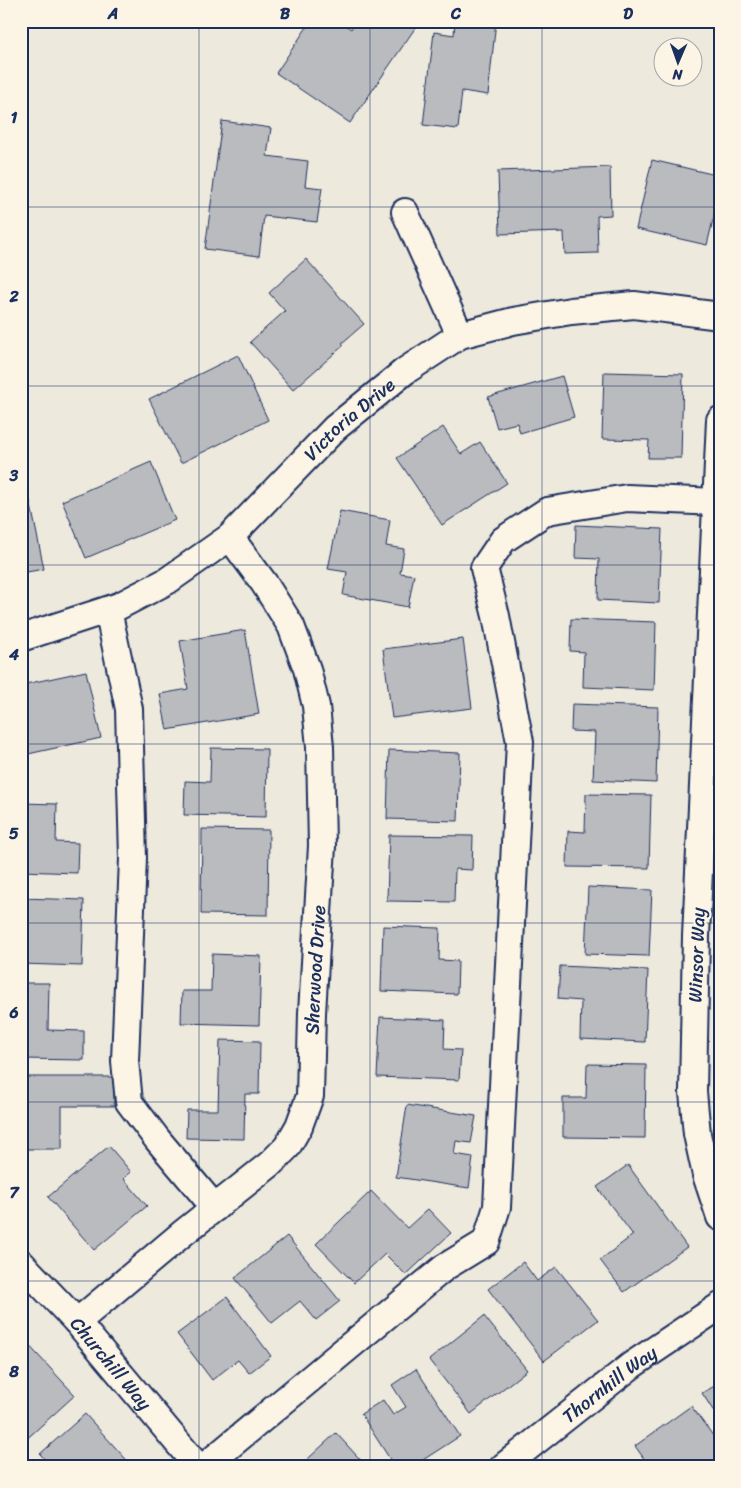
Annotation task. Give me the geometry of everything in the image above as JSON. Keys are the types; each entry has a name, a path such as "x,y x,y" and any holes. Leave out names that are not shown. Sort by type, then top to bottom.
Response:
{"street":[{"path":"405,212 460,335"},
{"name":"Victoria Drive","path":"21,638 119,606 167,581 230,537 335,428 405,371 460,335 513,321 561,313 634,305 720,316"},
{"name":"Winsor Way","path":"720,420 696,936 692,1092 697,1134 704,1167 720,1217"},
{"path":"204,1467 445,1267 486,1242 497,1207 520,742 496,616 484,568 503,540 547,511 627,498 717,502"},
{"name":"Sherwood Drive","path":"77,1322 270,1164 286,1147 299,1126 310,1096 312,1013 322,846 320,747 316,706 307,669 291,626 264,583 230,537"},
{"path":"108,610 129,709 132,858 125,1061 129,1102 157,1139 215,1208"},
{"name":"Churchill Way","path":"21,1263 77,1322 198,1467"},
{"name":"Thornhill Way","path":"504,1467 632,1365 720,1306"}],"building":[{"path":"311,21 339,21 351,29 356,21 420,21 350,123 276,73"},
{"path":"455,21 496,21 488,95 462,91 458,129 423,125 434,32 454,35"},
{"path":"222,121 271,128 267,156 308,161 305,186 322,188 317,222 264,216 259,256 205,249"},
{"path":"652,160 720,176 720,191 707,245 636,229"},
{"path":"610,167 611,215 597,216 598,253 565,254 564,232 500,234 498,171"},
{"path":"306,259 364,324 342,343 344,345 293,390 250,342 285,311 269,293"},
{"path":"238,355 268,420 181,463 149,399"},
{"path":"604,372 683,374 681,458 648,458 649,440 602,439"},
{"path":"562,376 574,417 520,433 517,423 497,428 488,397"},
{"path":"443,427 461,454 480,442 507,483 442,525 397,458"},
{"path":"151,462 175,520 86,558 62,501"},
{"path":"27,486 44,569 21,573 21,487"},
{"path":"340,511 390,520 386,546 404,549 400,573 414,575 408,607 343,595 347,572 328,569"},
{"path":"576,525 662,529 659,603 598,600 599,559 575,558"},
{"path":"571,619 656,622 654,690 583,687 584,652 570,651"},
{"path":"245,630 259,714 167,730 160,694 188,689 180,641"},
{"path":"463,639 472,708 392,718 383,649"},
{"path":"86,671 101,738 28,754 26,745 21,746 21,685"},
{"path":"572,704 658,707 656,783 593,780 595,732 571,731"},
{"path":"211,748 267,749 266,817 184,815 185,781 210,782"},
{"path":"389,750 460,753 458,821 387,819"},
{"path":"586,794 651,795 649,868 567,867 568,831 585,832"},
{"path":"21,803 57,804 56,842 78,843 77,873 21,871"},
{"path":"202,829 269,830 268,915 201,914"},
{"path":"389,835 473,836 472,870 455,869 454,902 387,901"},
{"path":"588,887 652,890 649,956 585,954"},
{"path":"21,898 84,900 82,966 21,964"},
{"path":"383,926 440,928 439,960 458,961 457,994 381,991"},
{"path":"212,954 261,956 259,1025 181,1023 182,991 211,991"},
{"path":"560,966 648,970 645,1042 580,1039 581,1001 558,999"},
{"path":"21,983 49,983 48,1030 84,1031 84,1060 21,1059"},
{"path":"380,1017 445,1020 444,1049 461,1050 459,1080 377,1077"},
{"path":"220,1040 260,1041 259,1094 245,1094 244,1139 186,1138 187,1110 218,1110"},
{"path":"587,1064 646,1065 645,1138 563,1137 563,1098 586,1098"},
{"path":"21,1077 114,1077 114,1106 62,1106 62,1149 21,1149"},
{"path":"407,1105 476,1116 471,1143 456,1141 454,1154 473,1157 469,1188 396,1177"},
{"path":"109,1146 131,1172 124,1179 147,1206 94,1250 48,1197"},
{"path":"628,1165 687,1247 624,1292 600,1260 633,1235 597,1187"},
{"path":"371,1191 407,1228 428,1209 451,1233 406,1275 385,1254 354,1283 316,1244"},
{"path":"287,1236 340,1301 316,1320 300,1301 272,1323 235,1278"},
{"path":"523,1262 537,1281 556,1267 598,1320 544,1361 488,1289"},
{"path":"227,1297 271,1356 249,1373 238,1360 212,1380 177,1334"},
{"path":"484,1316 527,1370 471,1414 429,1360"},
{"path":"24,1340 75,1395 21,1444 21,1342"},
{"path":"416,1369 460,1436 412,1467 395,1467 361,1414 383,1400 393,1415 406,1407 392,1385"},
{"path":"720,1383 720,1421 702,1393"},
{"path":"691,1406 720,1445 720,1467 650,1467 635,1446"},
{"path":"85,1414 133,1467 52,1467 40,1454"},
{"path":"336,1433 367,1467 299,1467"}]}
